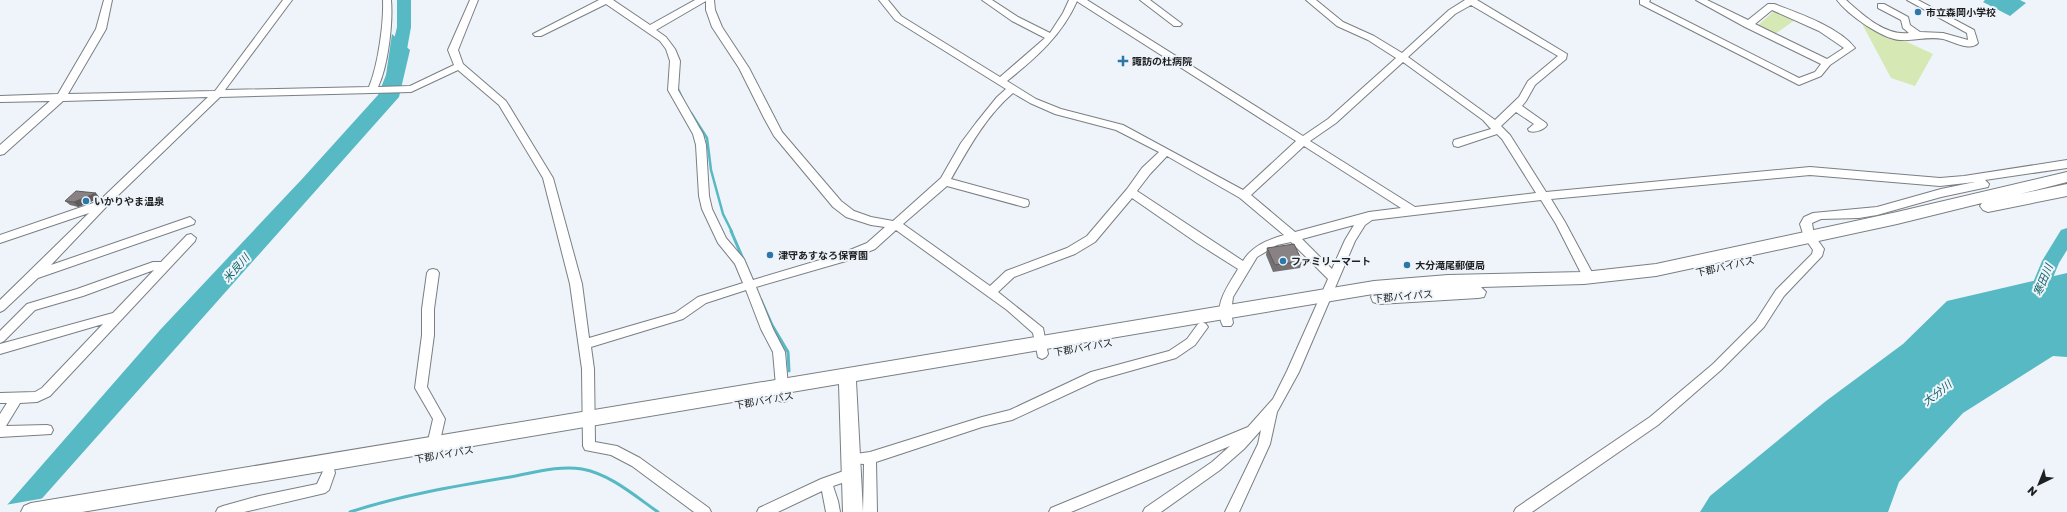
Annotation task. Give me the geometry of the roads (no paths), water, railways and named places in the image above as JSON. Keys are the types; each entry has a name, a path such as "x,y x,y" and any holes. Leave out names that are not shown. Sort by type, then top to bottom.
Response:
{"street":[{"path":"0,151 61,98 101,29 108,0"},
{"path":"0,307 34,275 103,204 218,93 288,0"},
{"path":"372,90 378,77 388,15 386,0"},
{"path":"474,0 453,50 459,66 503,103 548,178 576,284 585,344 590,394 589,446 613,450 636,462 704,512"},
{"path":"538,34 607,0 663,39 670,49 675,61 673,90 698,134 701,145 704,196 707,209 722,240 740,262 754,284 767,329 779,352 783,392"},
{"path":"650,29 702,0"},
{"path":"710,0 716,23 744,67 765,113 778,134 837,204 850,214 896,225 934,250 1039,330 1042,348 1226,317 1227,297 1253,254 1263,247 1293,237 1374,215 1542,196 1810,171 1918,181 1954,181 2066,168"},
{"path":"883,0 898,18 1033,101 1058,112 1119,127 1166,151 1244,196 1293,237 1334,278"},
{"path":"986,0 1015,19 1051,37"},
{"path":"1001,81 1051,37 1060,27 1073,0"},
{"path":"1081,0 1413,211"},
{"path":"1144,0 1160,10 1177,24"},
{"path":"1310,0 1340,24 1371,38 1402,58 1497,128 1516,152 1542,196 1560,222 1589,278"},
{"path":"1244,196 1303,141 1332,121 1434,27 1471,0 1562,54 1563,57 1531,83 1523,99 1497,128 1458,143"},
{"path":"1646,0 1643,2 1799,82 1818,74 1828,63 1850,48 1838,38 1808,22 1772,6 1748,25"},
{"path":"1700,0 1748,25 1828,63"},
{"path":"1841,0 1862,19 1882,30 1900,37 1918,35 1942,36 1961,42 1973,43 1971,32 1911,0"},
{"path":"1881,6 1905,20 1906,26 1918,35"},
{"path":"0,99 411,89 459,66"},
{"path":"585,344 679,316 702,300 858,252 871,246 945,181 976,130 1000,99 1013,88"},
{"path":"1516,108 1541,125"},
{"path":"990,292 1010,274 1071,251 1091,239 1131,192 1146,171 1166,151"},
{"path":"2037,190 2066,168"},
{"path":"1521,512 1578,475 1654,421 1717,367 1760,324 1780,293 1812,263 1819,252 1805,224 1806,221 1814,217 1865,213 1942,193 2066,168"},
{"path":"945,181 962,188 1006,196 1024,203"},
{"name":"下郡バイパス","path":"98,512 329,473 589,424 1042,348 1202,327 1226,317 1323,301 1386,296 1578,289 1629,284 1689,274 1813,241 1965,211 2037,190 2067,190"},
{"path":"1131,192 1195,235 1216,252 1244,267"},
{"path":"0,239 103,204"},
{"path":"1150,512 1216,466 1254,430 1277,403 1293,372 1350,240 1364,218"},
{"path":"34,275 190,221"},
{"path":"0,398 38,397 46,392 191,238"},
{"path":"1323,301 1374,287 1418,283 1589,278 1656,270 1813,241"},
{"path":"0,338 31,307 79,293 152,266 164,266"},
{"path":"433,273 428,309 428,335 421,388 439,419 433,445"},
{"path":"0,349 81,327 103,319 116,317"},
{"path":"764,512 826,483 852,466 870,458 982,422 1012,415 1095,376 1172,355 1191,342 1202,327"},
{"path":"847,381 853,512"},
{"path":"0,425 17,397"},
{"path":"1232,512 1264,444 1272,409"},
{"path":"37,511 433,445 589,424"},
{"path":"0,432 47,430"},
{"path":"1056,512 1254,430"},
{"path":"870,458 870,512"},
{"path":"223,512 259,502 320,489 324,486 329,473"},
{"path":"826,483 832,501 833,512"}],"water":[{"path":"1985,0 2020,0 2026,3 2010,16 1983,2"},
{"path":"392,34 410,50 399,97 30,512 1,512 160,330 303,178 378,95 386,75"},
{"name":"大分川","path":"2067,273 2067,357 2053,356 1963,413 1899,482 1888,512 1700,512 1710,496 1826,401 1903,344 1947,301"}],"waterway":[{"name":"米良川","path":"396,66 404,27 404,0"},
{"path":"678,89 682,98"},
{"path":"691,113 707,138 711,170 723,214 732,232"},
{"path":"731,231 750,275"},
{"name":"寒田川","path":"2034,302 2051,261 2067,235"},
{"path":"761,300 772,325 788,352 789,371"},
{"path":"350,512 429,492 564,468 582,469 602,476 622,486 658,512"}],"place":[{"name":"市立森岡小学校","path":"1918,12"},
{"name":"諏訪の杜病院","path":"1123,61"},
{"name":"いかりやま温泉","path":"86,201"},
{"name":"津守あすなろ保育園","path":"770,255"},
{"name":"ファミリーマート","path":"1283,261"},
{"name":"大分滝尾郵便局","path":"1407,265"}]}
